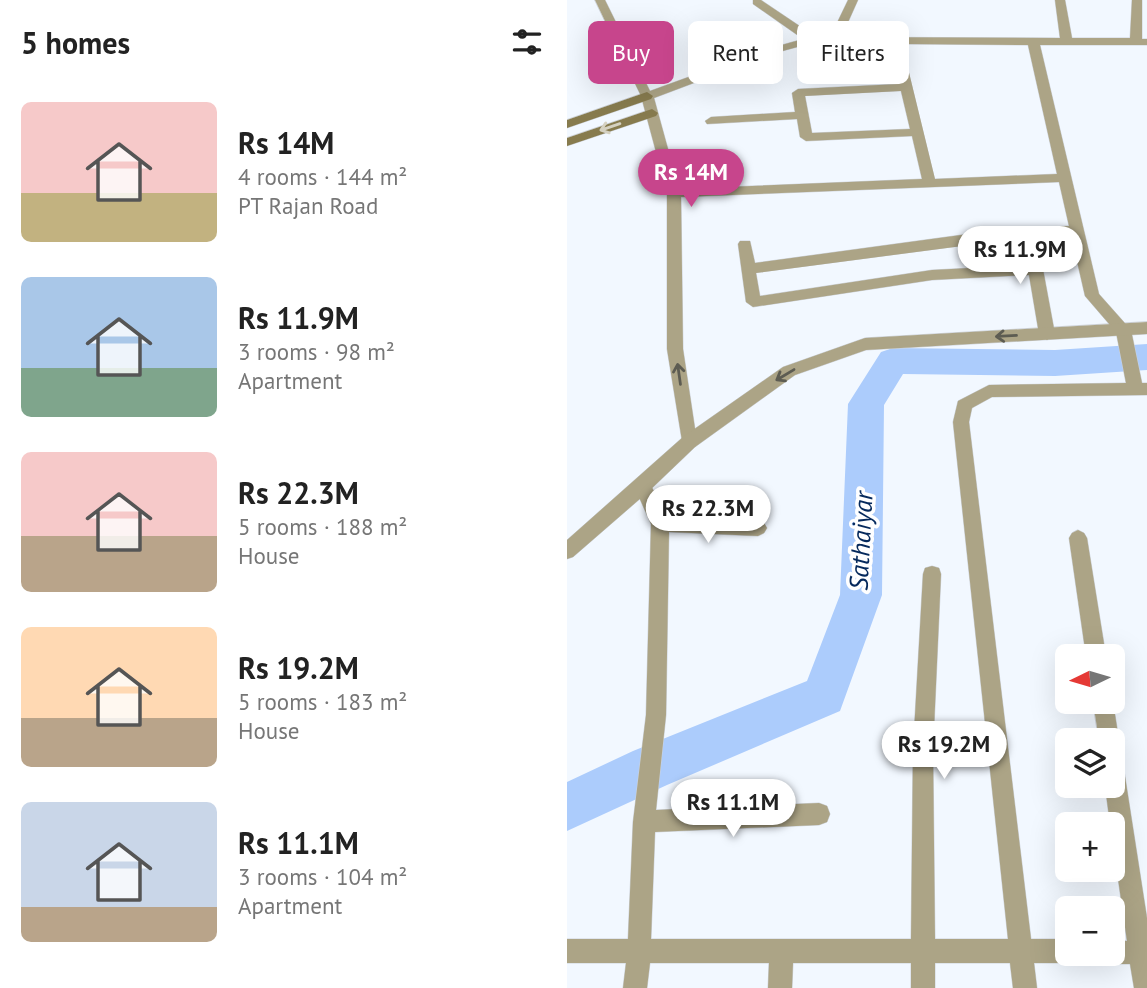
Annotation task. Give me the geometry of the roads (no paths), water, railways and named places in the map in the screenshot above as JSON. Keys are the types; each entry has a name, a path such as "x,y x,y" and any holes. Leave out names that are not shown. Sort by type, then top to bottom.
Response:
{"main road":[{"path":"567,124 647,96"},
{"path":"567,142 652,113"}],"street":[{"path":"600,0 647,96 674,193 675,349 689,442"},
{"path":"844,21 853,0"},
{"path":"1060,0 1066,40"},
{"path":"909,40 1142,42 1137,0"},
{"path":"757,2 797,30"},
{"path":"1025,988 961,422 964,405 989,391 1035,388 1141,389 1123,330 1092,296 1033,40"},
{"path":"647,96 764,53 797,44"},
{"path":"905,84 929,183"},
{"path":"906,87 798,93 806,137 917,132"},
{"path":"711,121 802,115"},
{"path":"674,193 1065,178"},
{"path":"750,269 1029,232 1077,230"},
{"path":"1029,232 1047,334"},
{"path":"745,244 753,302 932,275 1035,270"},
{"path":"567,551 643,486 689,442 789,371 865,344 1147,328"},
{"path":"635,988 644,822 656,715 660,524 643,486"},
{"path":"660,524 758,528"},
{"path":"1078,537 1094,644"},
{"path":"923,988 923,751 932,575"},
{"path":"1118,798 1144,953 1146,988"},
{"path":"644,822 819,814"},
{"path":"567,951 782,953 1055,951"},
{"path":"1125,952 1144,953"},
{"path":"781,988 782,953"}],"waterway":[{"name":"Sathaiyar","path":"567,807 650,768 824,696 861,595 866,404 893,361 1055,363 1147,357"}]}
